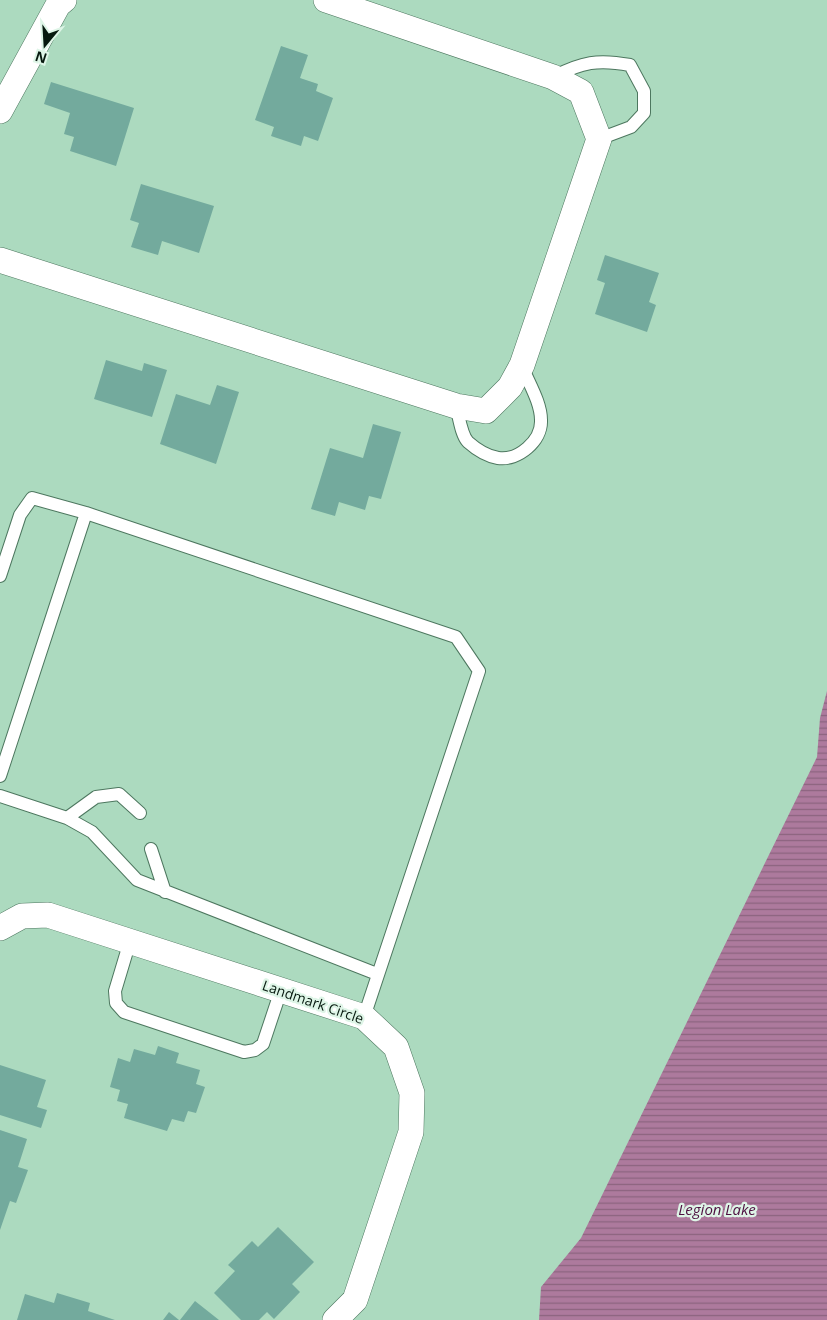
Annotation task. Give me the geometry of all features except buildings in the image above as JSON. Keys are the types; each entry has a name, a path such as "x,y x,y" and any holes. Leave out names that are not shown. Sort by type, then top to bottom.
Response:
{"street":[{"path":"0,112 58,5 64,0"},
{"path":"0,260 456,406 486,411 510,387 522,365 599,139 581,92 553,77 326,0"},
{"name":"Landmark Circle","path":"0,928 22,916 48,915 364,1017 396,1047 412,1092 411,1132 355,1300 335,1320"}],"lane":[{"path":"553,77 574,66 606,60 630,65 644,91 644,113 631,127 599,139"},
{"path":"456,406 466,441 484,455 500,459 528,450 536,439 542,421 522,365"},
{"path":"0,576 20,515 32,498 86,513 456,637 479,671 364,1017"},
{"path":"0,776 86,513"},
{"path":"67,818 96,797 119,794 140,813"},
{"path":"0,796 67,818 92,832 137,880 377,974"},
{"path":"151,849 165,892"},
{"path":"130,941 115,991 116,1003 124,1012 244,1052 255,1050 264,1044 281,990"}],"water":[{"name":"Legion Lake","path":"827,691 827,1320 539,1320 541,1287 581,1238 817,757 820,718"}]}
